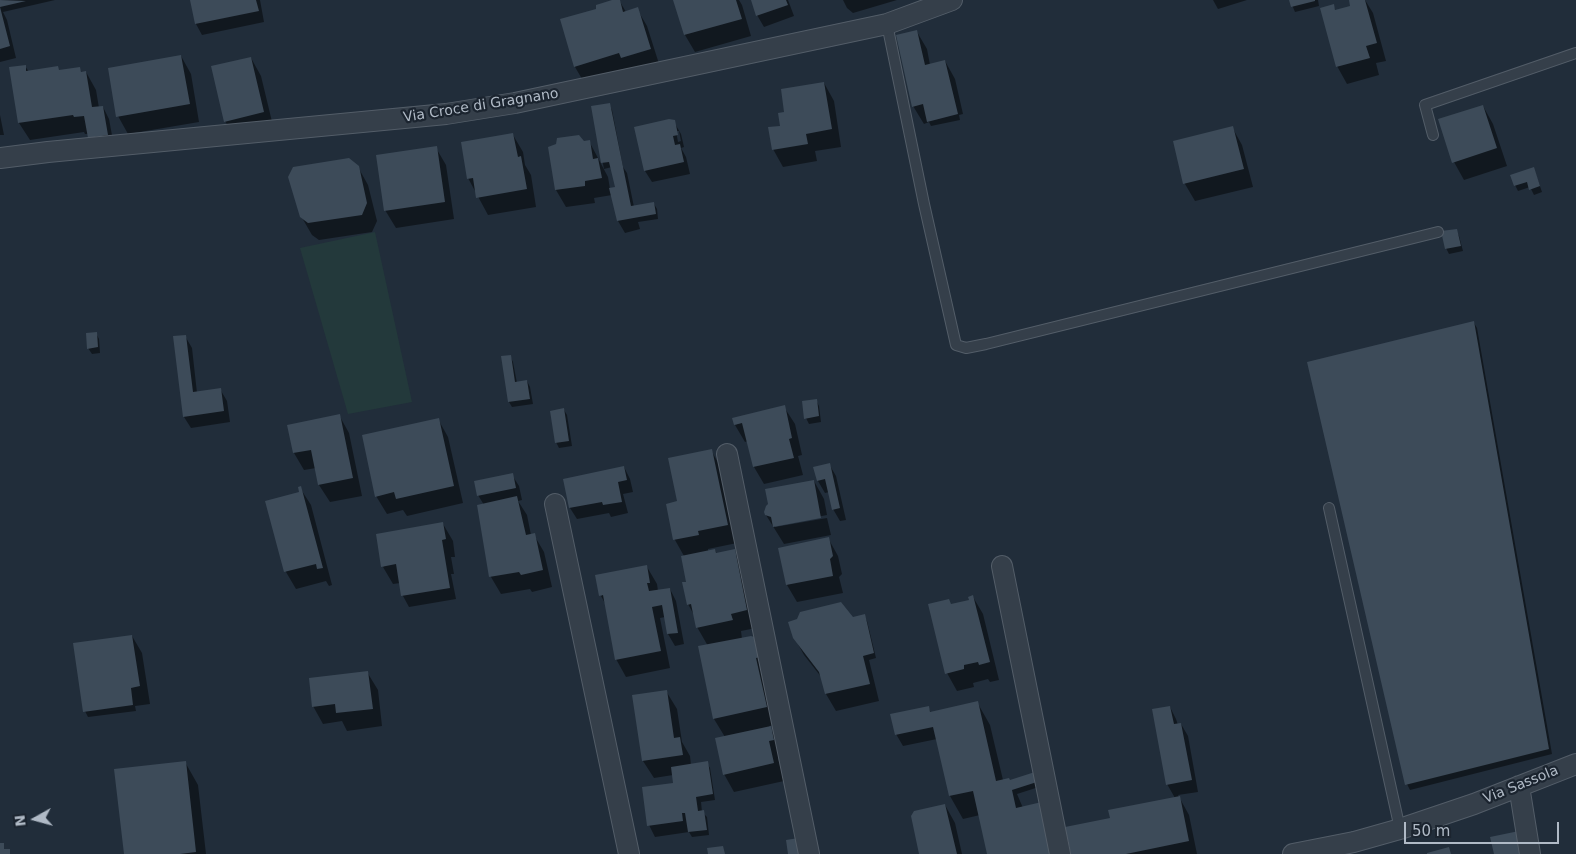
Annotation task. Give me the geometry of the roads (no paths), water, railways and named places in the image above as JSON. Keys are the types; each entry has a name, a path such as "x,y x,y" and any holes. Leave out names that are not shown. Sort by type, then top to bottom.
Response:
{"street":[{"name":"Via Croce di Gragnano","path":"0,158 446,114 515,103 887,24 948,1"},
{"path":"727,454 809,854"},
{"path":"555,504 629,854"},
{"path":"1002,566 1060,854"},
{"name":"Via Sassola","path":"1292,854 1354,842 1400,829 1474,804 1576,764"},
{"path":"1519,786 1530,854"}],"lane":[{"path":"887,24 924,204 956,345 966,348 986,344 1438,232"},
{"path":"1433,135 1425,105 1576,52"},
{"path":"1329,508 1400,829"}]}
